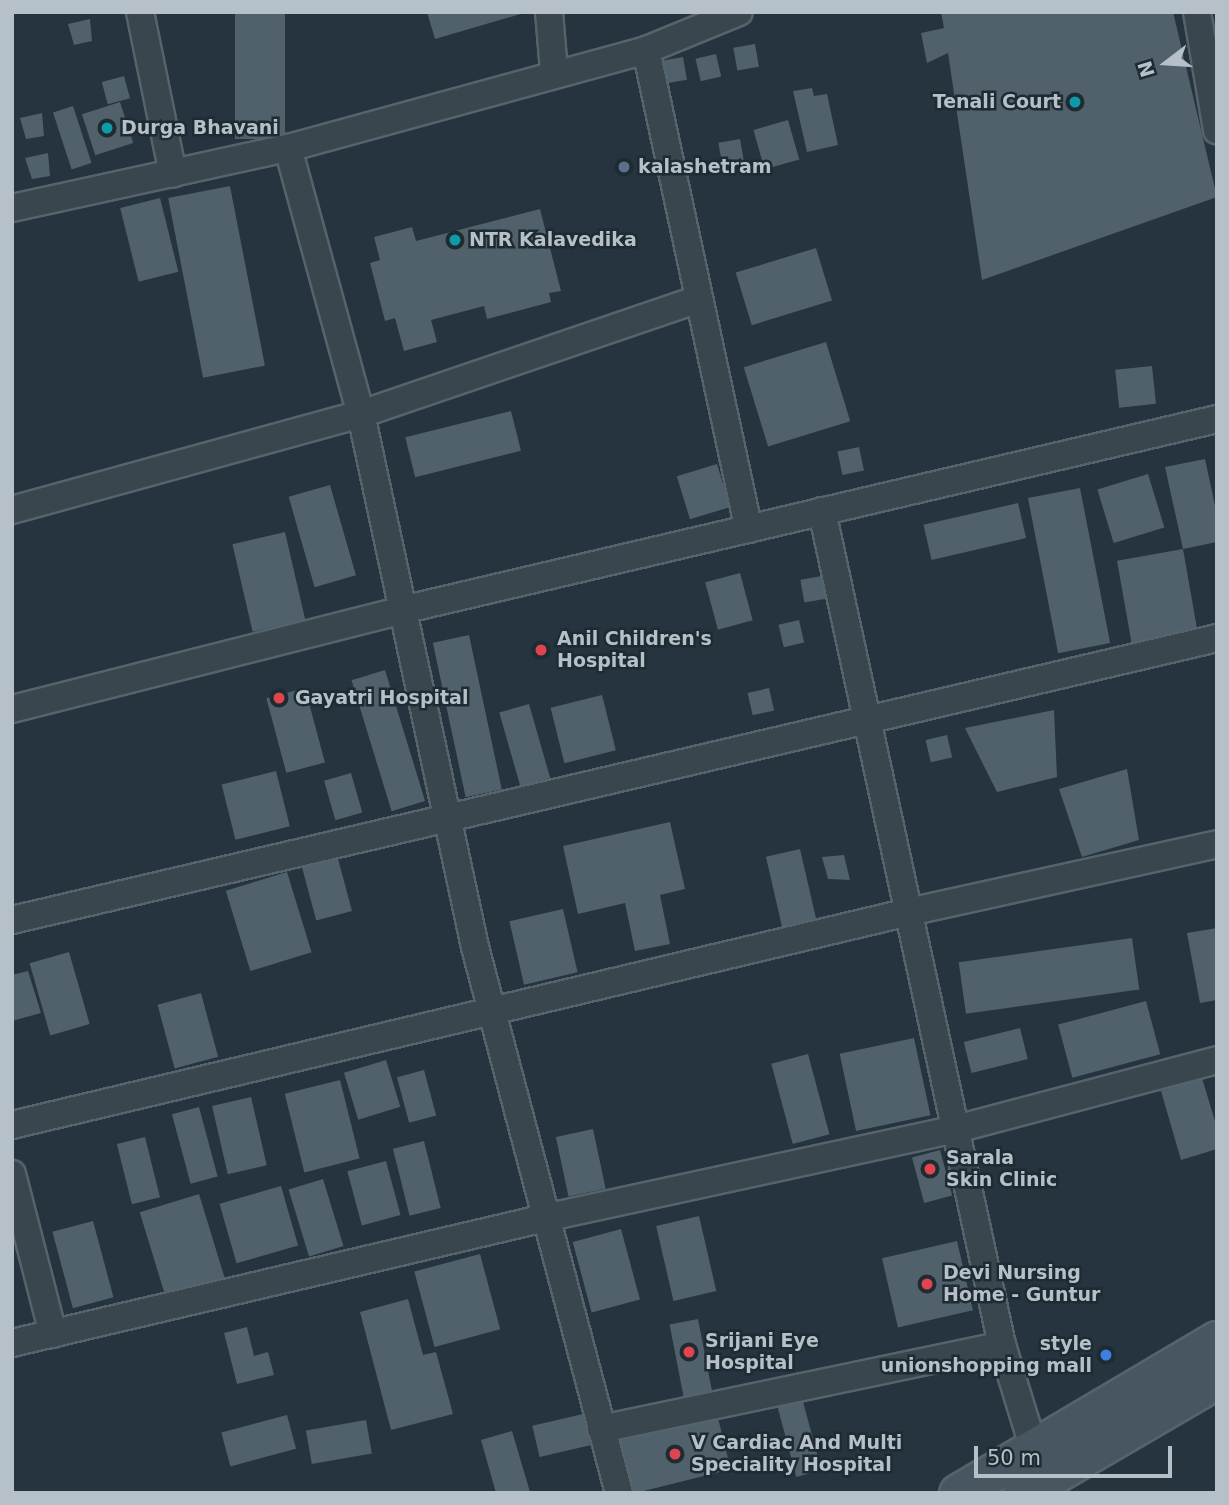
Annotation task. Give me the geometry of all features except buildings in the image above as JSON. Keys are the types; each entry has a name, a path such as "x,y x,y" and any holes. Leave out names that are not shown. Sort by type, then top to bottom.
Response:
{"main road":[{"path":"1038,1478 1217,1340"},
{"path":"958,1493 1038,1478 1217,1379"}],"street":[{"path":"140,12 173,174"},
{"path":"549,12 554,72"},
{"path":"12,208 288,148 554,72 646,50 739,12"},
{"path":"1197,12 1217,130"},
{"path":"646,50 749,529"},
{"path":"288,148 361,414 447,818 494,1012 619,1493"},
{"path":"12,510 361,414 699,299"},
{"path":"12,709 402,610 1217,419"},
{"path":"822,511 1002,1345 1038,1478"},
{"path":"12,920 1217,638"},
{"path":"12,1125 909,912 1217,844"},
{"path":"12,1342 549,1217 956,1129 1217,1060"},
{"path":"12,1174 53,1334"},
{"path":"601,1429 1002,1345"}],"place":[{"name":"Tenali Court","path":"1075,102"},
{"name":"Durga Bhavani","path":"107,128"},
{"name":"kalashetram","path":"624,167"},
{"name":"NTR Kalavedika","path":"455,240"},
{"name":"Anil Children's Hospital","path":"541,650"},
{"name":"Gayatri Hospital","path":"279,698"},
{"name":"Sarala Skin Clinic","path":"930,1169"},
{"name":"Devi Nursing Home - Guntur","path":"927,1284"},
{"name":"Srijani Eye Hospital","path":"689,1352"},
{"name":"style unionshopping mall","path":"1106,1355"},
{"name":"V Cardiac And Multi Speciality Hospital","path":"675,1454"}]}
